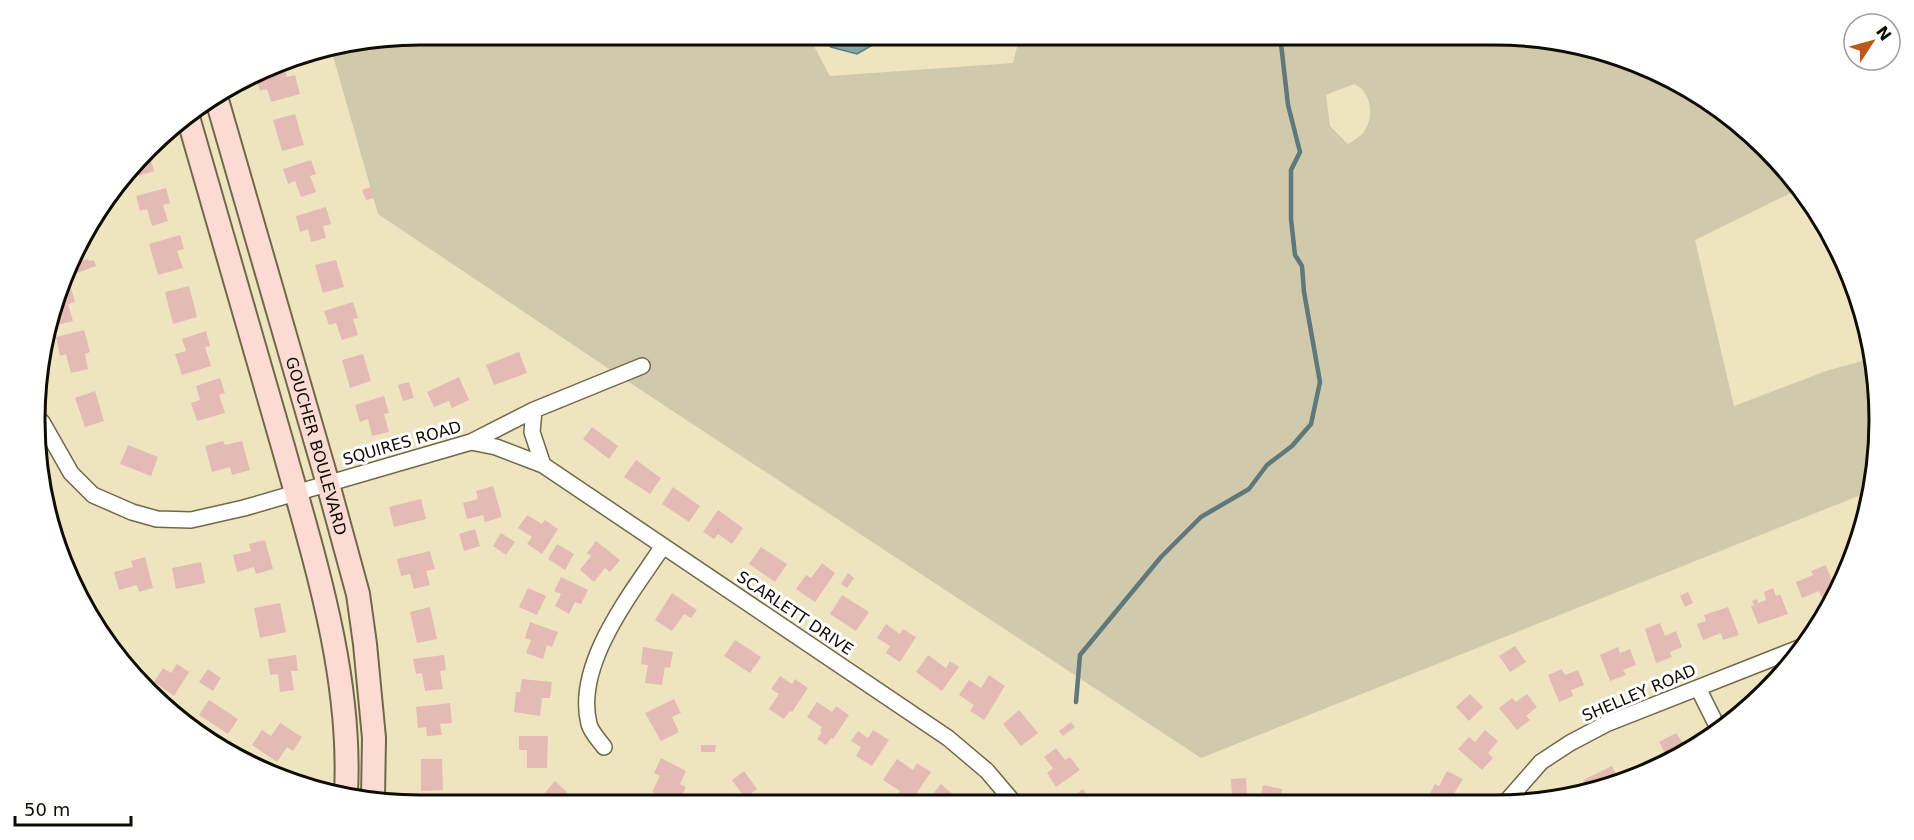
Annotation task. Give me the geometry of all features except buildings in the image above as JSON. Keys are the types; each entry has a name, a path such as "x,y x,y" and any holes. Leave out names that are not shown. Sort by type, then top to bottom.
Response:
{"main road":[{"name":"GOUCHER BOULEVARD","path":"218,104 358,594 374,738 374,792"},
{"name":"GOUCHER BOULEVARD","path":"190,124 296,493 332,634 344,711 341,786"}],"street":[{"name":"SQUIRES ROAD","path":"45,428 71,473 93,495 132,512 157,519 191,520 244,508 471,442 534,410 642,366"},
{"path":"534,410 532,432 543,465"},
{"name":"SCARLETT DRIVE","path":"471,442 496,447 543,465 948,738 987,771 1007,795"},
{"path":"604,747 589,725 588,703 594,665 601,644 615,618 663,546"},
{"name":"SHELLEY ROAD","path":"1513,794 1541,762 1569,743 1606,724 1789,652"},
{"path":"1698,688 1715,723"}],"shaded area":[{"path":"420,45 813,45 830,76 1013,63 1018,45 1494,45 1567,52 1615,65 1682,95 1741,138 1792,192 1695,240 1734,406 1826,371 1864,360 1869,420 1862,493 1201,758 618,375 378,214 333,56 371,48","holes":["1354,84 1365,93 1370,107 1368,122 1361,135 1348,144 1330,126 1326,95"]}],"water":[{"path":"829,45 873,45 857,54"}],"waterway":[{"path":"1076,702 1080,655 1161,557 1201,517 1249,489 1267,465 1292,446 1311,424 1320,382 1304,292 1302,266 1295,255 1291,219 1291,170 1300,152 1288,105 1281,45"}]}
